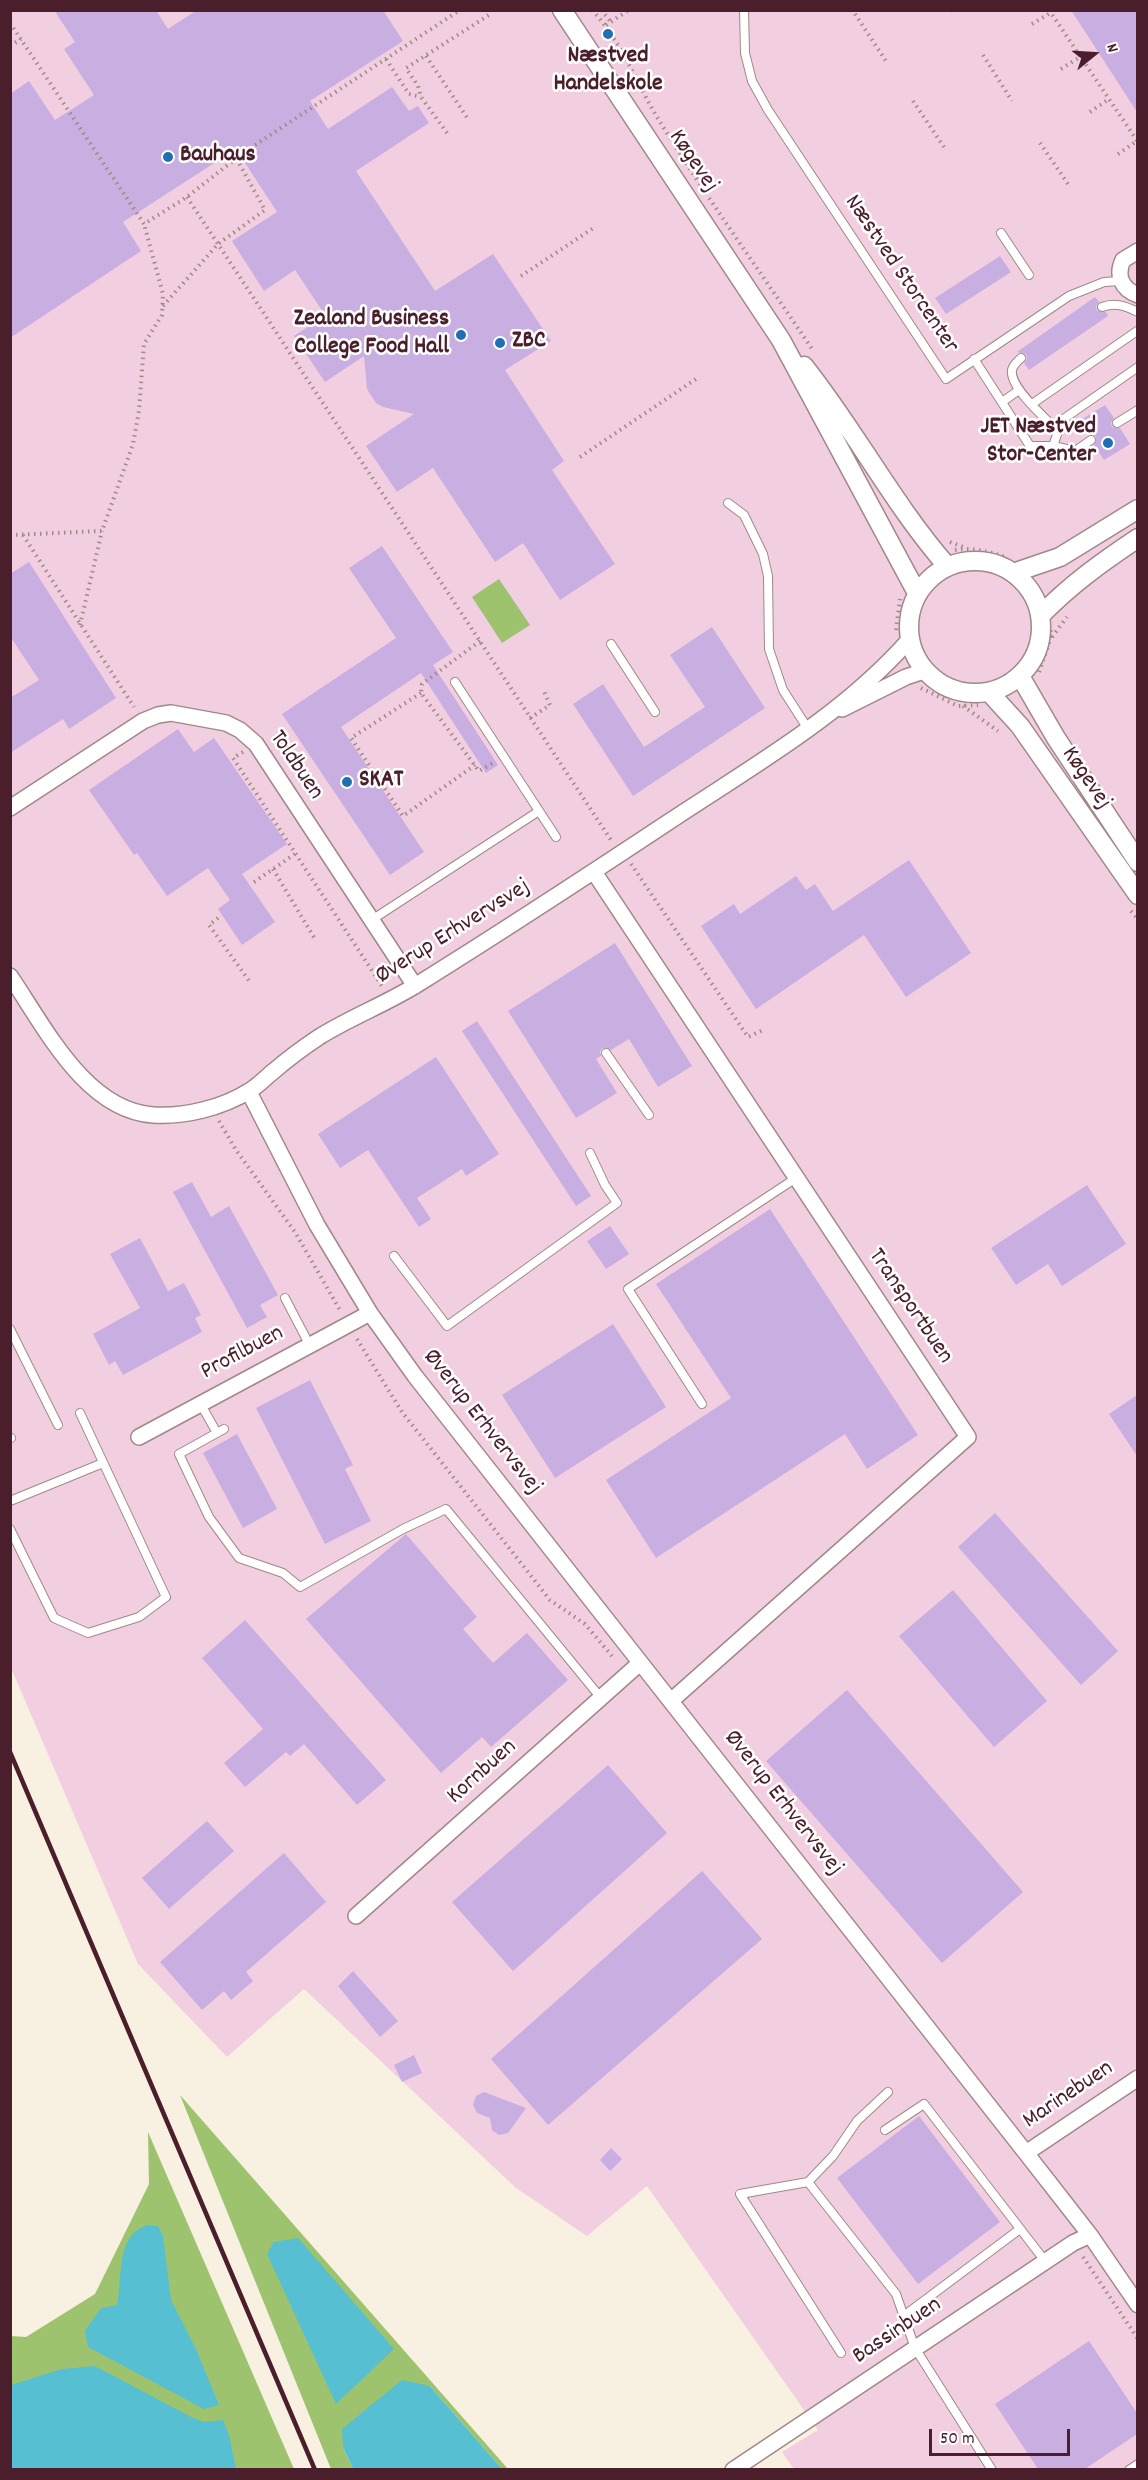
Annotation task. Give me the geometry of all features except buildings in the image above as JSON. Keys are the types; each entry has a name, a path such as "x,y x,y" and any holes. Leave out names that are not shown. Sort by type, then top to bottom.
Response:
{"street":[{"name":"Køgevej","path":"562,10 781,340 914,586"},
{"path":"1137,251 1123,260 1120,266 1121,281 1129,291 1137,294"},
{"name":"Køgevej","path":"781,340 827,394 903,511 943,561"},
{"path":"1137,509 1080,546 1019,571 981,561 943,561 930,577 914,586 904,645 915,656 917,673 947,688 995,698 1011,683 1023,682 1035,655 1045,611 1088,571 1137,538"},
{"path":"1019,571 1045,611"},
{"name":"Øverup Erhvervsvej","path":"904,645 828,715 808,729 594,872 415,986 320,1036 249,1092 317,1225 370,1313 415,1376 640,1663 672,1700 1090,2235 1137,2305"},
{"name":"Øverup Erhvervsvej","path":"828,715 917,673"},
{"name":"Køgevej","path":"1023,682 1056,738 1137,862"},
{"name":"Køgevej","path":"995,698 1020,726 1137,895"},
{"name":"Toldbuen","path":"10,808 143,721 158,715 171,713 226,723 240,729 256,744 370,921 415,986"},
{"name":"Transportbuen","path":"594,872 968,1437 672,1700"},
{"path":"10,976 76,1071 93,1089 110,1101 129,1110 149,1115 170,1115 211,1108 249,1092"},
{"name":"Profilbuen","path":"139,1437 370,1313"},
{"name":"Kornbuen","path":"356,1916 640,1663"},
{"name":"Marinebuen","path":"1026,2153 1137,2078"},
{"name":"Bassinbuen","path":"733,2469 1045,2261 1090,2235"}],"lane":[{"name":"Næstved Storcenter","path":"744,10 745,53 752,81 777,125 946,379 1069,297 1104,282 1121,281"},
{"path":"1001,233 1029,275"},
{"path":"1102,307 1112,304 1123,305 1137,312"},
{"path":"1032,404 1137,332"},
{"path":"1021,358 1013,366 1012,371 1019,390 1058,431"},
{"path":"974,359 1030,446 1053,446 1075,451 1091,440"},
{"path":"1053,446 1062,420 1137,367"},
{"path":"1002,402 1019,390"},
{"path":"1117,423 1137,410"},
{"path":"728,503 744,515 763,554 768,576 769,649 783,690 808,729"},
{"path":"611,644 655,712"},
{"path":"455,682 556,837"},
{"path":"370,921 539,811"},
{"path":"606,1053 649,1115"},
{"path":"394,1256 447,1326 617,1203 605,1185 590,1153"},
{"path":"702,1404 628,1289 796,1179"},
{"path":"285,1298 309,1344"},
{"path":"10,1329 58,1425"},
{"path":"200,1403 221,1431 179,1454 208,1517 238,1558 284,1573 300,1587 403,1529 446,1509 601,1698"},
{"path":"10,1529 54,1618 87,1634 139,1617 165,1597 80,1413"},
{"path":"10,1501 103,1463"},
{"path":"841,2353 740,2194 808,2182 833,2156 857,2121 888,2092"},
{"path":"885,2130 924,2104 1045,2261"},
{"path":"808,2182 896,2294 915,2348 992,2469"},
{"path":"905,2316 1020,2229"},
{"path":"1129,2469 1137,2464"}],"path":[{"path":"445,10 449,17"},
{"path":"144,224 187,197 236,158 460,10"},
{"path":"447,133 421,97 418,86 406,68 489,15 486,10"},
{"path":"592,10 606,25 655,112 812,350"},
{"path":"601,10 611,22"},
{"path":"606,25 629,10"},
{"path":"1032,24 1049,12 1109,99 1137,142 1118,154"},
{"path":"855,14 886,61"},
{"path":"10,23 144,224 163,294 162,315 144,344 139,411 133,444 102,531 80,625"},
{"path":"10,46 21,39"},
{"path":"426,56 468,119"},
{"path":"983,56 1012,101"},
{"path":"1061,69 1080,57"},
{"path":"386,58 410,94 421,97"},
{"path":"1090,112 1109,99"},
{"path":"913,101 944,147"},
{"path":"1040,143 1070,186"},
{"path":"162,307 219,244 265,210 236,158"},
{"path":"187,197 620,854 636,868 748,1037 763,1030"},
{"path":"521,276 595,227"},
{"path":"580,457 696,379"},
{"path":"10,534 102,531"},
{"path":"22,534 143,721"},
{"path":"942,535 949,541 966,548 1007,557 1019,571"},
{"path":"943,561 966,548"},
{"path":"904,645 895,622 902,591 914,586"},
{"path":"1023,682 1046,653 1051,634 1045,611"},
{"path":"480,641 422,684 421,693 479,771 504,756"},
{"path":"917,673 922,689 958,706 995,698"},
{"path":"530,718 550,705 543,689"},
{"path":"421,693 351,738 403,816 475,765"},
{"path":"256,744 233,758 390,999"},
{"path":"254,882 295,854"},
{"path":"273,869 315,939"},
{"path":"218,918 210,925 250,982"},
{"path":"211,1108 236,1150 295,1232 402,1412 550,1600 585,1624 627,1674"},
{"path":"1073,2243 1137,2339"}],"shaded area":[{"path":"10,11 1137,11 1137,2469 794,2469 782,2452 818,2430 647,2186 587,2236 516,2188 304,1989 227,2057 138,1964 11,1668"}],"green space":[{"path":"499,579 530,625 502,643 472,597"},
{"path":"180,2095 508,2469 502,2469 430,2386 343,2447 353,2469 331,2469"},
{"path":"148,2132 294,2469 11,2470 11,2336 26,2337 95,2294 149,2184"}],"water":[{"path":"147,2225 158,2226 163,2236 171,2300 196,2349 219,2405 204,2409 88,2347 85,2331 101,2308 117,2305 125,2248 137,2230"},
{"path":"298,2238 394,2349 336,2404 267,2254 274,2242"},
{"path":"95,2366 193,2418 204,2422 223,2420 229,2435 236,2469 11,2469 11,2385 62,2369"},
{"path":"402,2380 430,2386 502,2469 353,2469 343,2447 342,2429"}],"railway":[{"path":"10,1752 315,2470"}],"place":[{"name":"Næstved Handelskole","path":"608,34"},
{"name":"Bauhaus","path":"168,157"},
{"name":"Zealand Business College Food Hall","path":"461,335"},
{"name":"ZBC","path":"500,343"},
{"name":"JET Næstved Stor-Center","path":"1108,443"},
{"name":"SKAT","path":"347,782"}]}
